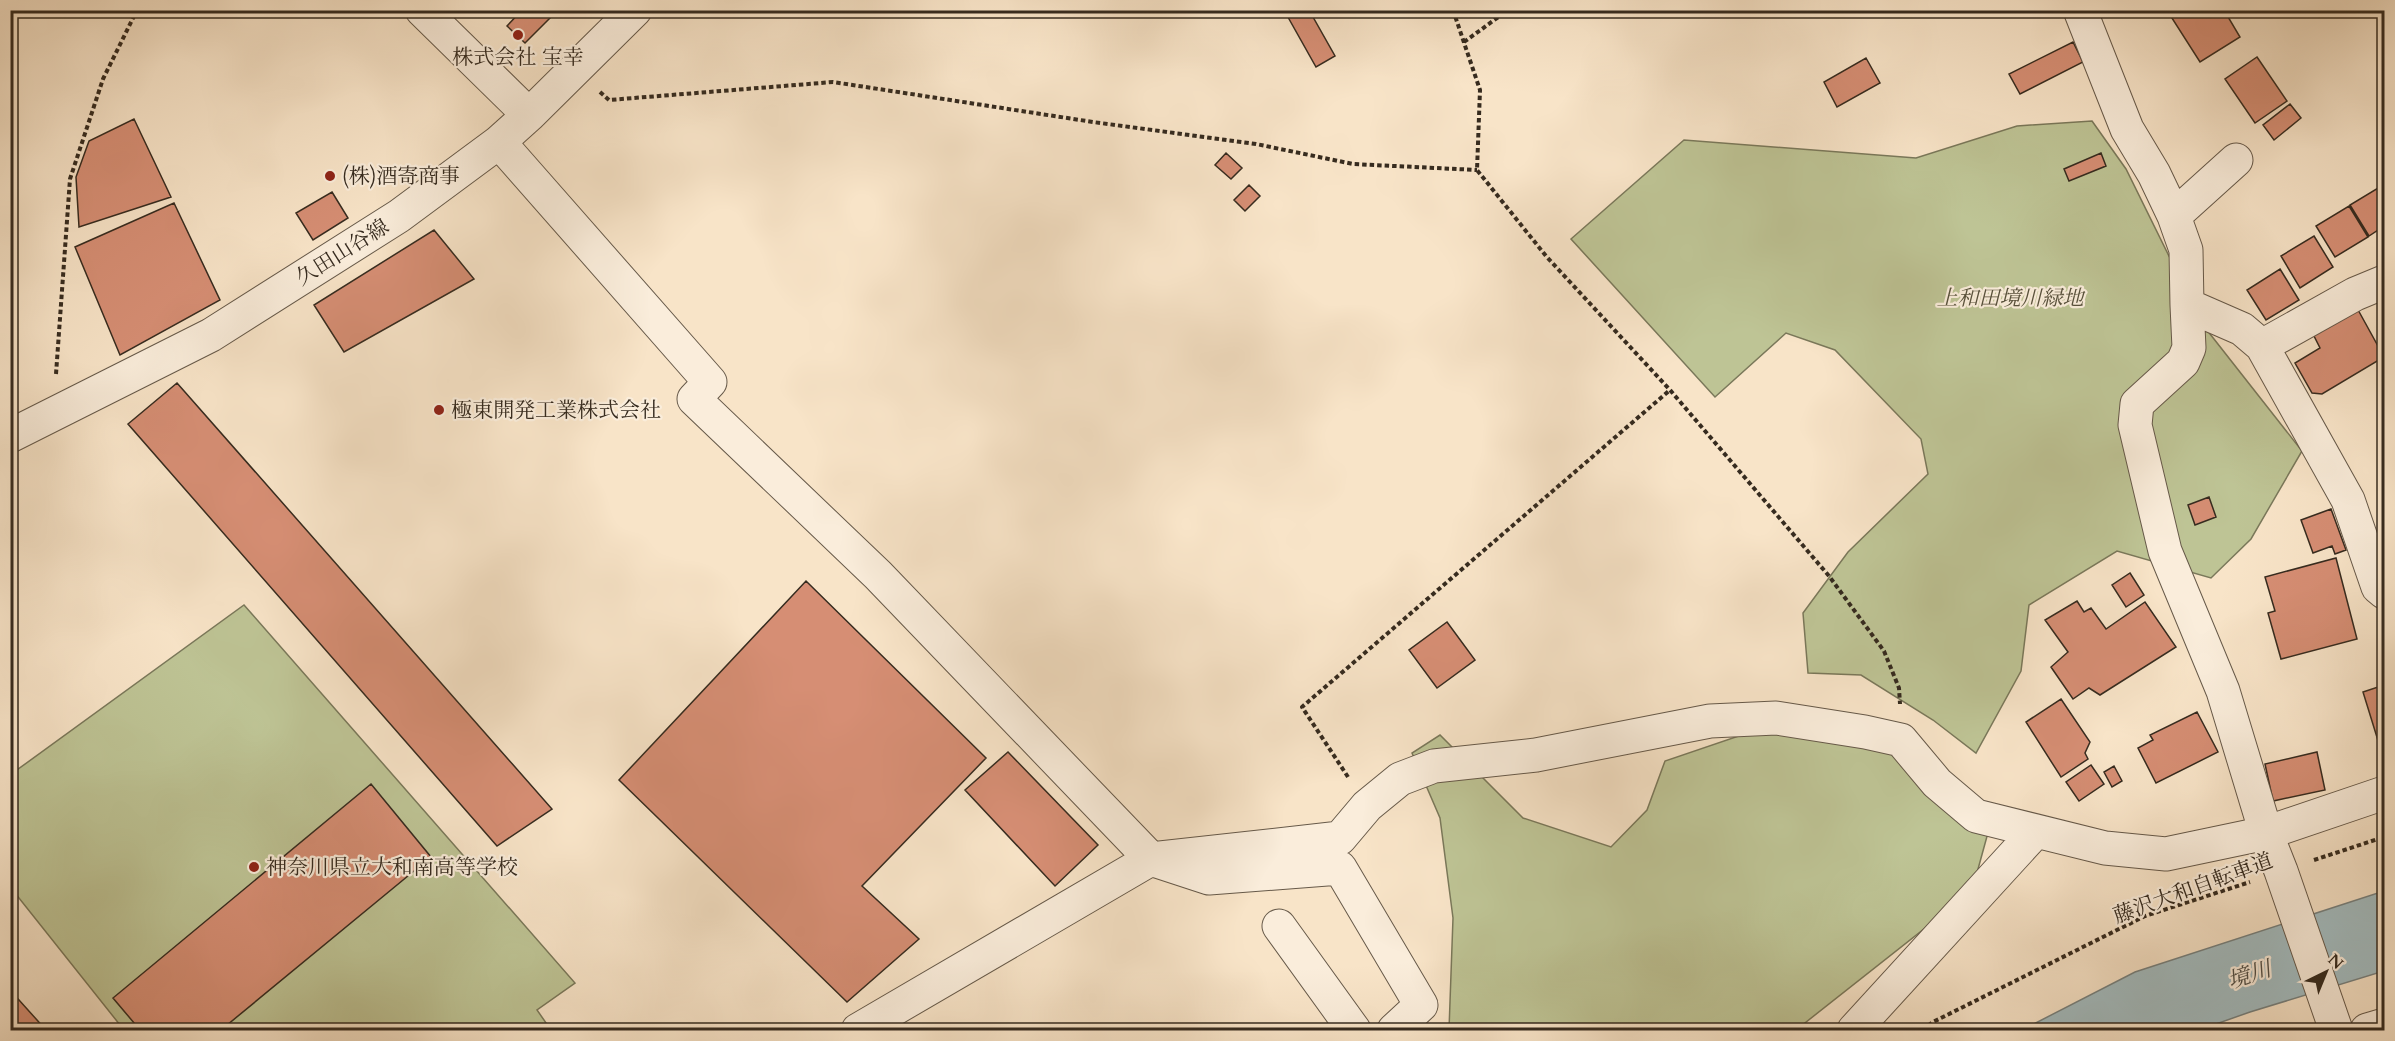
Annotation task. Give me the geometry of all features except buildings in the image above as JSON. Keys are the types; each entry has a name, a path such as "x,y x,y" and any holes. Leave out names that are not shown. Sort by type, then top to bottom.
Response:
{"street":[{"path":"422,10 529,115"},
{"name":"久田山谷線","path":"10,436 211,335 399,216 499,141 529,115 635,10"},
{"path":"2080,10 2127,129 2154,174 2174,216 2186,250 2189,348 2183,362 2137,404 2134,425 2165,550 2223,691 2266,833 2335,1029"},
{"path":"499,141 710,382 694,399 878,575 1151,859 1209,878 1340,868 1421,1005 1394,1030"},
{"path":"2174,216 2236,160"},
{"path":"2262,346 2355,294 2385,282"},
{"path":"2187,305 2242,329 2262,346 2348,500 2378,587 2385,592"},
{"path":"858,1030 1151,859 1340,838 1367,806 1400,779 1434,766 1536,755 1710,721 1776,718 1865,732 1900,741 1937,783 1976,816 2105,848 2166,854 2266,833 2385,793"},
{"path":"1854,1030 2036,831"},
{"path":"1280,926 1354,1030"},
{"path":"2367,1030 2385,1024"}],"path":[{"path":"53,414 70,179 103,79 137,10"},
{"path":"1453,10 1480,90 1477,170 1546,256 1670,390 1829,576 1884,651 1899,688 1900,741"},
{"path":"1464,42 1508,10"},
{"path":"575,70 609,100 833,82 1256,144 1353,164 1477,170"},
{"path":"1367,806 1302,707 1670,390"},
{"name":"藤沢大和自転車道","path":"1922,1030 1933,1022 2145,916 2283,877 2385,837"}],"green space":[{"name":"上和田境川緑地","path":"2092,121 2126,169 2203,325 2302,451 2251,539 2211,578 2117,551 2029,605 2021,671 1976,753 1933,720 1861,675 1808,673 1803,613 1848,552 1928,474 1921,439 1835,350 1786,333 1715,397 1571,239 1684,140 1916,158 2017,126"},
{"name":"神奈川県立大和南高等学校","path":"244,605 575,983 537,1010 551,1030 124,1030 11,888 10,775"},
{"path":"1771,725 1884,747 1989,829 1972,891 1796,1030 1449,1030 1453,918 1440,818 1412,753 1440,735 1523,818 1611,847 1647,810 1665,761"}],"water":[{"name":"境川","path":"2384,891 2384,971 2199,1030 2022,1030 2135,972"}],"place":[{"name":"株式会社 宝幸","path":"518,35"},
{"name":"(株)酒寄商事","path":"330,176"},
{"name":"極東開発工業株式会社","path":"439,410"},
{"name":"神奈川県立大和南高等学校","path":"254,867"}]}
